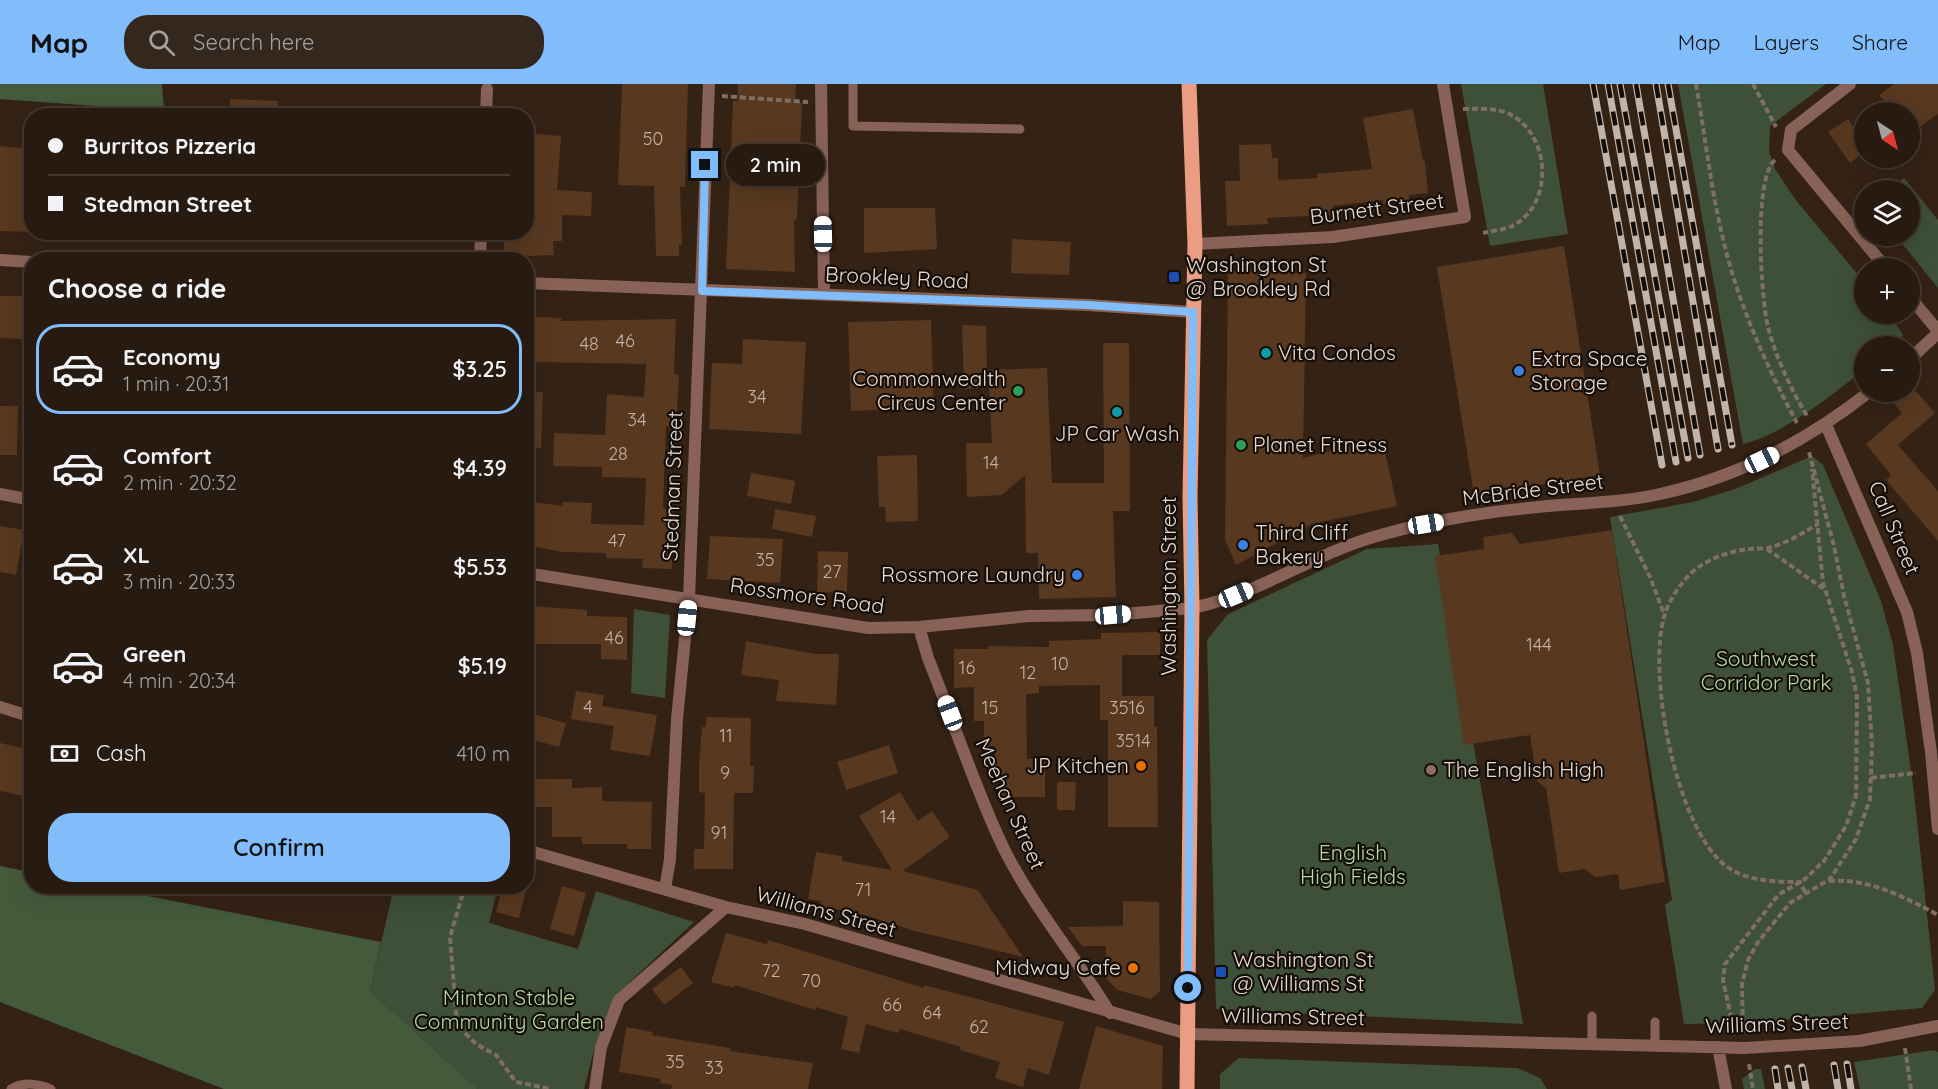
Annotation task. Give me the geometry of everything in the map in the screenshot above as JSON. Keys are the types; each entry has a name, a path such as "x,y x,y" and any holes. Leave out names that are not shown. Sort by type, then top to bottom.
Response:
{"main road":[{"name":"Washington Street","path":"1187,1089 1192,608 1190,497 1195,244 1189,84"}],"street":[{"name":"Stedman Street","path":"665,889 670,859 677,719 689,598 709,84"},
{"path":"821,84 824,294"},
{"name":"Burnett Street","path":"1195,244 1333,237 1466,217 1443,84"},
{"path":"1850,84 1791,130 1788,150 1878,258"},
{"path":"486,108 487,89"},
{"path":"0,260 24,261"},
{"name":"Brookley Road","path":"534,284 1088,305 1193,312"},
{"path":"1920,310 1938,332 1920,349"},
{"name":"McBride Street","path":"1192,608 1219,603 1327,555 1375,537 1419,525 1524,509 1647,496 1697,484 1762,460 1826,425 1856,402"},
{"name":"Call Street","path":"1826,425 1904,602 1917,653 1934,750 1938,829"},
{"path":"0,494 24,498"},
{"name":"Rossmore Road","path":"534,574 868,628 919,627 1029,616 1113,615 1192,608"},
{"name":"Meehan Street","path":"919,627 928,658 1004,847 1038,910 1078,960 1110,1013"},
{"path":"0,707 24,714"},
{"name":"Williams Street","path":"534,852 726,908 805,924 1188,1034 1718,1047 1825,1044 1903,1035 1938,1026"},
{"path":"595,1089 601,1047 619,1000 726,908"},
{"path":"1718,1047 1725,1089"}],"lane":[{"path":"853,84 854,126 1020,129"},
{"path":"1592,1016 1592,1045"},
{"path":"1655,1022 1655,1046"},
{"path":"11,1089 19,1084 42,1085 51,1089"}],"path":[{"path":"1696,84 1719,224 1732,274 1756,340 1798,424"},
{"path":"1753,84 1778,129"},
{"path":"722,96 808,102"},
{"path":"1462,109 1488,108 1512,116 1526,128 1539,150 1543,174 1539,195 1528,213 1510,227 1483,233"},
{"path":"1775,160 1766,171 1761,195 1766,320 1789,383 1808,418"},
{"path":"1828,881 1856,839 1864,822 1870,799 1870,697 1866,672 1844,596 1834,546 1810,453 1824,589 1855,685 1856,796 1846,826 1832,851 1817,870 1778,895 1735,948 1724,969 1723,980 1731,1017 1743,1032 1742,984 1748,960 1766,930 1790,903 1805,892 1828,881 1855,882 1881,888 1938,915"},
{"path":"1620,516 1650,576 1664,615"},
{"path":"1800,882 1763,879 1727,868 1708,848 1691,818 1679,784 1662,704 1660,646 1664,615 1683,581 1698,569 1728,553 1766,548 1818,524"},
{"path":"1766,548 1824,589"},
{"path":"1871,778 1916,773"},
{"path":"1800,882 1805,892"},
{"path":"463,894 450,938 457,1025 477,1044 496,1055 516,1082 551,1089"},
{"path":"1903,1035 1911,1089"},
{"path":"1749,1064 1753,1089"}],"green space":[{"path":"0,84 162,84 164,108 123,108 0,99"},
{"path":"1461,84 1543,84 1568,234 1490,246"},
{"path":"1678,84 1826,84 1770,126 1769,152 1775,169 1795,199 1854,270 1854,324 1896,324 1903,335 1854,336 1854,377 1791,423 1759,439 1743,444"},
{"path":"1920,198 1938,220 1938,288 1920,266 1920,258 1914,258 1904,246 1920,246"},
{"name":"Southwest Corridor Park","path":"1812,456 1823,465 1881,601 1893,645 1914,792 1935,990 1922,1008 1749,1023 1684,1024 1665,905 1672,900 1610,517 1693,502 1738,488"},
{"name":"English High Fields","path":"1438,544 1523,1024 1216,1009 1207,640 1228,614 1367,549"},
{"path":"634,609 670,615 665,698 631,693"},
{"path":"0,866 24,871 24,894 138,894 381,942 370,991 478,1089 224,1089 0,1002"},
{"name":"Minton Stable Community Garden","path":"596,891 694,922 616,995 595,1046 584,1089 478,1089 370,991 392,894 496,894 489,923 578,949"},
{"path":"1934,1050 1938,1052 1938,1089 1860,1089 1854,1062"},
{"path":"1239,1058 1517,1068 1540,1078 1547,1089 1220,1089 1220,1074"},
{"path":"1755,1069 1761,1069 1765,1089 1744,1089 1742,1079"}],"building":[{"path":"622,84 688,84 685,187 680,187 682,245 679,245 679,256 656,256 654,186 618,185"},
{"path":"738,84 796,84 795,103 802,103 797,219 794,220 795,272 726,269 733,101 738,101"},
{"path":"1894,84 1938,84 1938,114 1920,127 1920,102 1885,102 1879,95"},
{"path":"230,99 278,101 278,108 229,108"},
{"path":"1413,109 1423,161 1425,161 1428,193 1409,195 1410,202 1383,204 1383,200 1333,206 1333,215 1267,218 1268,224 1227,226 1225,181 1240,181 1239,145 1271,144 1272,158 1278,158 1278,180 1317,178 1317,174 1372,169 1363,118"},
{"path":"1848,119 1854,128 1854,160 1850,163 1828,132"},
{"path":"534,134 561,136 557,190 592,192 591,216 562,215 562,241 553,241 554,255 534,256 534,252 504,252 504,240 534,240"},
{"path":"0,146 24,148 24,232 0,231"},
{"path":"864,208 935,208 937,249 864,253"},
{"path":"1012,239 1071,242 1069,275 1011,273"},
{"name":"Extra Space Storage","path":"1564,246 1600,475 1474,495 1437,267"},
{"name":"Vita Condos","path":"1228,271 1306,273 1303,458 1382,438 1397,506 1312,524 1236,565 1225,540"},
{"path":"0,296 24,296 24,339 0,338"},
{"path":"536,317 561,318 561,321 676,319 674,374 679,375 676,427 666,426 663,509 674,509 672,569 642,568 643,559 606,558 606,553 562,552 534,547 534,502 563,506 563,502 592,503 591,524 644,525 646,478 602,477 602,467 553,466 554,433 605,435 607,394 644,397 646,364 535,362"},
{"path":"931,320 934,408 851,411 848,322"},
{"path":"962,325 986,326 987,370 1047,368 1052,483 1104,483 1103,343 1129,343 1130,511 1113,511 1116,597 1039,599 1038,553 1026,553 1025,475 1002,495 967,497 966,443 992,443 989,387 964,389"},
{"path":"743,339 806,342 801,434 709,429 712,363 742,364"},
{"path":"534,392 543,392 541,448 534,448"},
{"path":"1920,396 1935,413 1898,445 1938,491 1938,541 1886,480 1891,475 1866,444 1902,413 1894,403 1920,402"},
{"path":"0,406 18,406 17,455 0,455"},
{"path":"917,455 918,521 886,522 885,507 879,507 877,456"},
{"path":"751,473 795,481 791,504 747,496"},
{"path":"775,509 816,516 812,537 772,529"},
{"path":"0,526 24,530 16,575 0,572"},
{"path":"1612,530 1665,882 1620,890 1618,874 1595,877 1585,869 1559,873 1546,788 1537,781 1530,735 1464,745 1435,556 1484,549 1483,537 1512,533 1520,544"},
{"path":"710,536 783,539 780,583 707,579"},
{"path":"818,551 848,552 847,593 817,592"},
{"path":"534,606 587,610 587,616 627,617 627,660 601,659 601,644 534,644"},
{"path":"1160,632 1160,655 1122,655 1122,696 1154,696 1154,727 1157,727 1158,827 1108,827 1108,720 1100,720 1100,685 1039,686 1039,693 1026,694 1027,759 1045,758 1045,797 1002,797 1001,773 995,773 995,746 984,746 984,721 974,721 974,687 954,688 954,649 988,649 988,646 1049,647 1049,641 1101,639 1101,633"},
{"path":"746,641 815,654 839,654 836,705 776,701 779,680 741,675"},
{"path":"576,691 604,695 602,706 657,715 650,756 610,750 614,726 571,719"},
{"path":"534,714 566,723 559,747 534,740"},
{"path":"706,717 751,718 750,766 754,766 753,793 734,793 733,869 694,869 694,849 704,849 705,793 699,792 699,765 702,727 706,727"},
{"path":"0,743 24,748 24,796 0,791"},
{"path":"889,745 898,773 846,790 837,762"},
{"path":"534,779 572,779 572,788 602,787 602,801 652,802 651,849 627,849 627,844 582,844 582,837 552,837 552,807 534,807"},
{"path":"1057,782 1076,782 1075,810 1057,810"},
{"path":"900,792 918,821 932,811 950,837 903,871 978,890 1023,957 911,930 865,915 820,906 821,901 808,899 816,852 842,856 842,861 892,870 859,816"},
{"path":"562,886 586,893 574,936 550,929"},
{"path":"501,894 525,894 519,918 496,912"},
{"name":"Midway Cafe","path":"1123,901 1159,902 1160,991 1151,999 1117,990 1106,978 1106,946 1082,946 1068,927 1123,926"},
{"path":"726,933 767,944 768,940 924,988 924,985 1064,1022 1049,1075 1028,1068 1023,1087 995,1078 1000,1062 960,1050 961,1047 900,1029 898,1033 866,1024 859,1053 841,1049 848,1017 816,1007 815,1010 735,985 734,988 711,982"},
{"path":"681,967 693,983 664,1005 652,989"},
{"path":"1096,1026 1163,1046 1162,1089 1079,1089"},
{"path":"626,1027 653,1032 652,1035 730,1048 730,1051 813,1063 808,1089 671,1089 672,1085 660,1083 661,1079 619,1072"}],"railway":[{"path":"1593,84 1662,465"},
{"path":"1608,84 1676,462"},
{"path":"1620,84 1688,458"},
{"path":"1636,84 1700,455"},
{"path":"1656,84 1718,449"},
{"path":"1668,84 1732,445"},
{"path":"1847,1064 1851,1089"},
{"path":"1834,1065 1838,1089"},
{"path":"1802,1067 1806,1089"},
{"path":"1788,1068 1792,1089"},
{"path":"1775,1069 1778,1089"}],"place":[{"name":"Washington St @ Brookley Rd","path":"1174,277"},
{"name":"Vita Condos","path":"1266,353"},
{"name":"Extra Space Storage","path":"1519,371"},
{"name":"Commonwealth Circus Center","path":"1018,391"},
{"name":"JP Car Wash","path":"1117,412"},
{"name":"Planet Fitness","path":"1241,445"},
{"name":"Third Cliff Bakery","path":"1243,545"},
{"name":"Rossmore Laundry","path":"1077,575"},
{"name":"JP Kitchen","path":"1141,766"},
{"name":"The English High","path":"1431,770"},
{"name":"Midway Cafe","path":"1133,968"},
{"name":"Washington St @ Williams St","path":"1221,972"}],"route":[{"path":"705,165 702,291 1088,305 1193,312 1188,988"}]}
